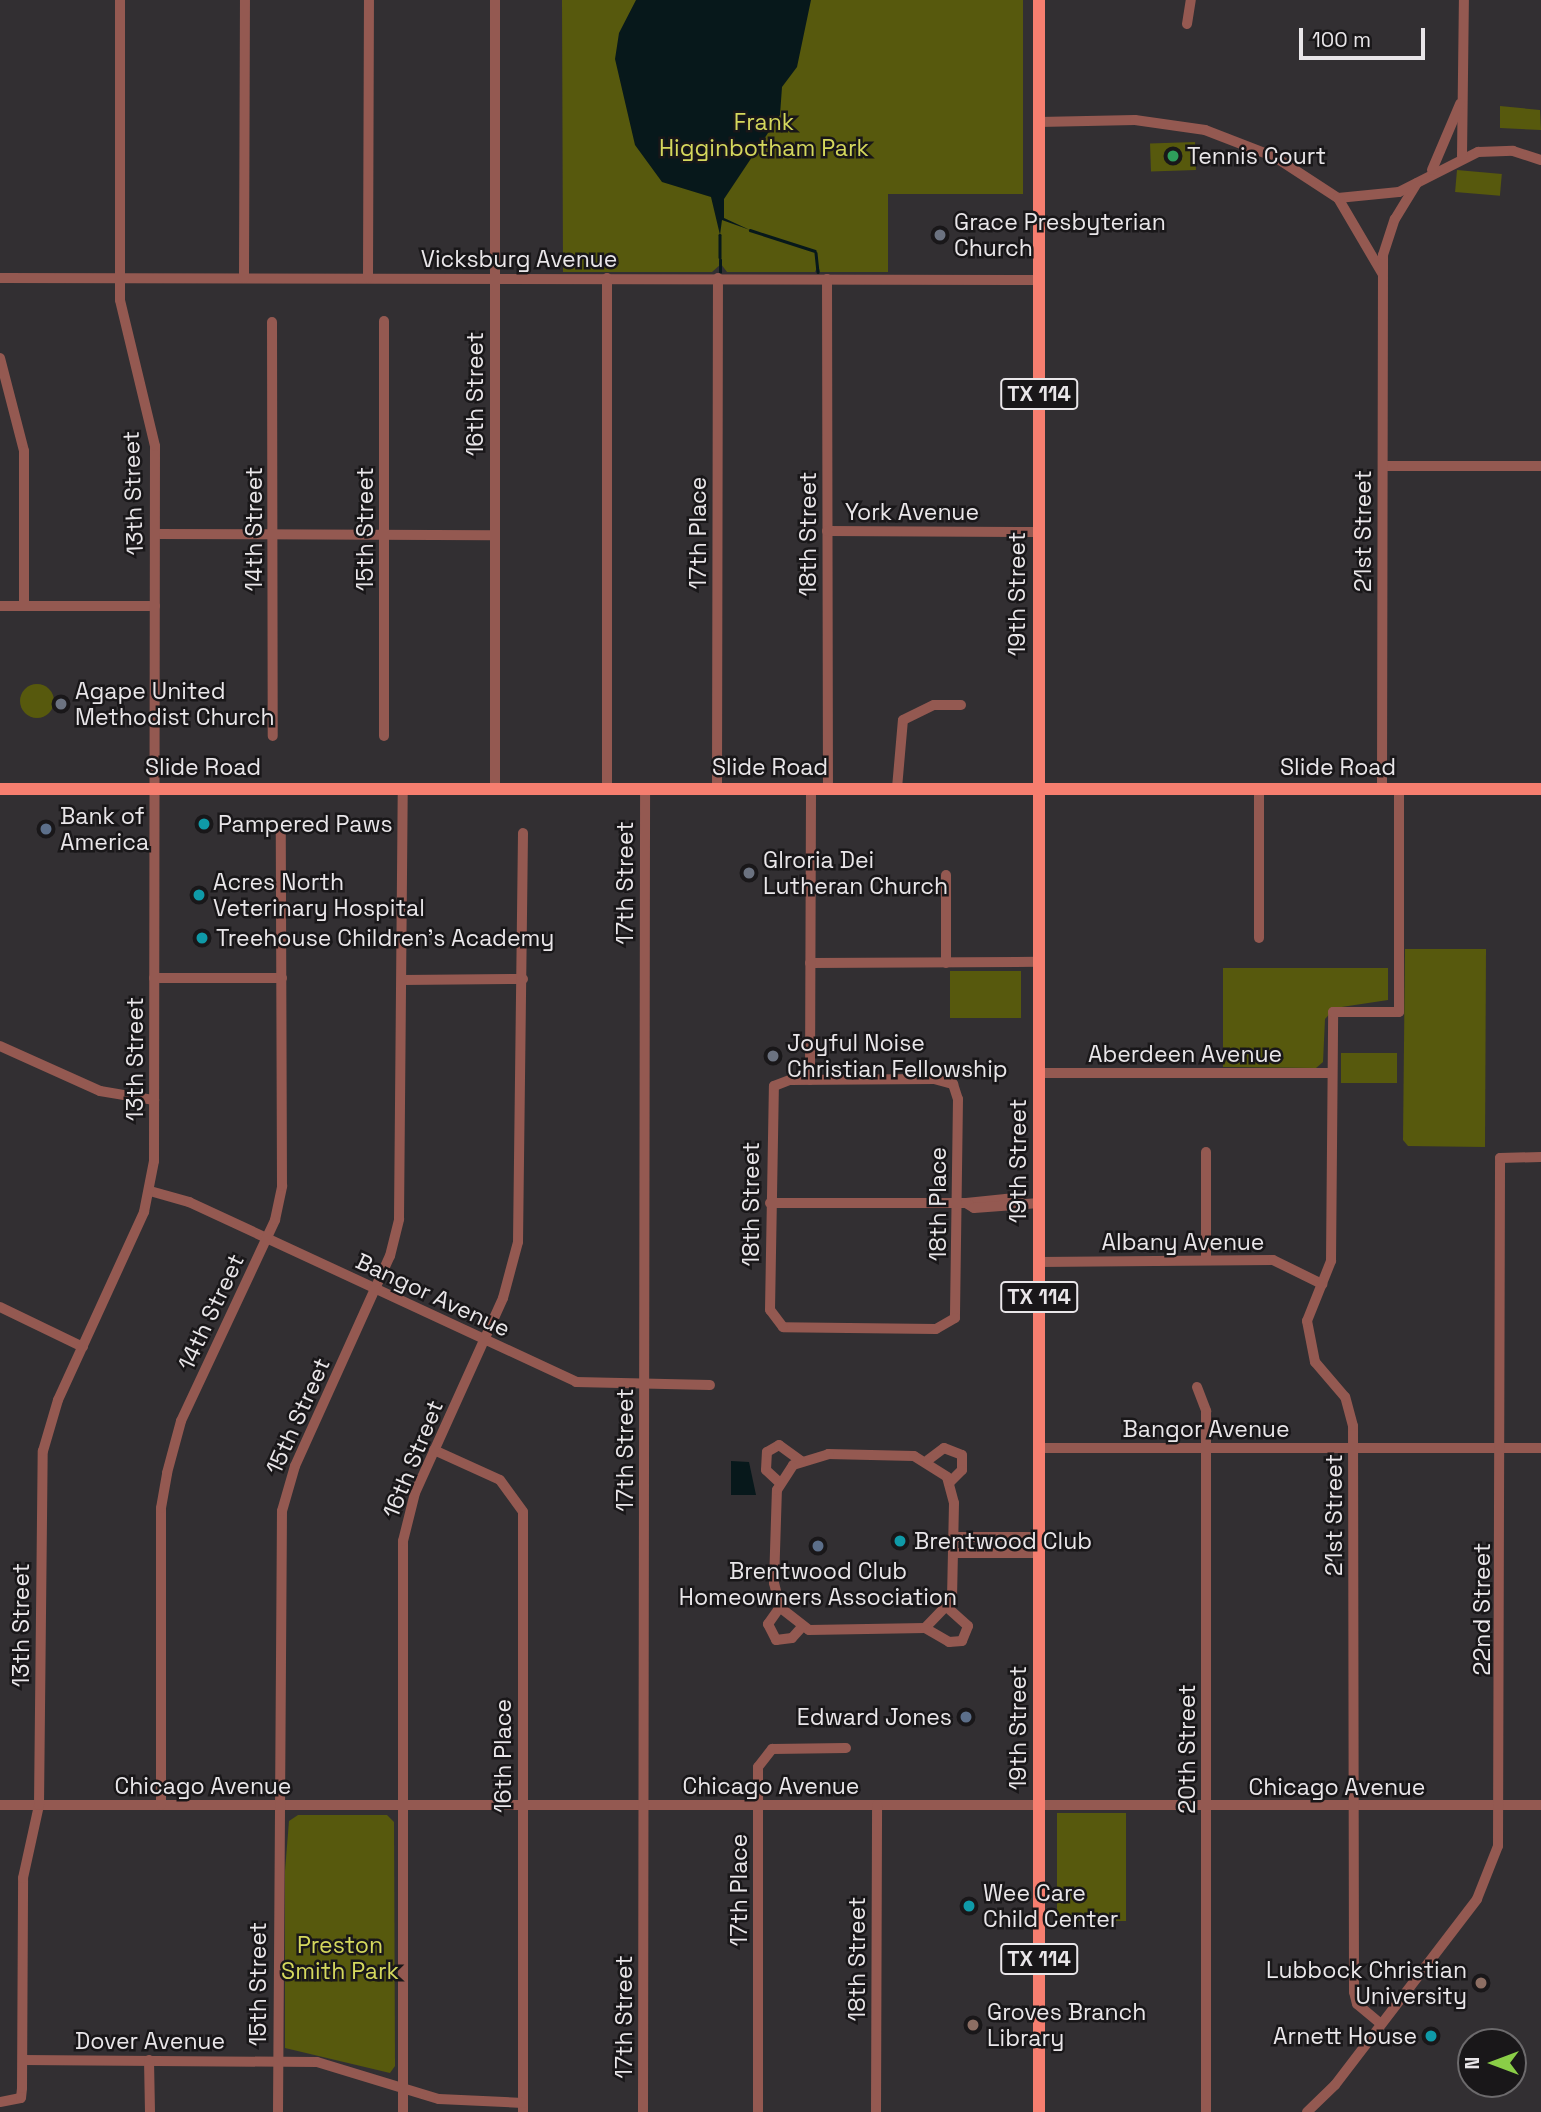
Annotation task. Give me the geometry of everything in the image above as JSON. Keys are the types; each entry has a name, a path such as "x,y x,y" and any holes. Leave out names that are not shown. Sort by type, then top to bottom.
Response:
{"main road":[{"name":"19th Street","path":"1039,0 1039,2112"},
{"name":"Slide Road","path":"0,789 1541,789"}],"street":[{"name":"13th Street","path":"0,2102 21,2098 23,1878 39,1805 40,1478 49,1427 150,1191 154,1100 155,446 119,278 120,0"},
{"path":"244,278 245,0"},
{"path":"368,278 369,0"},
{"name":"16th Street","path":"495,0 495,788"},
{"path":"1186,24 1191,0"},
{"path":"1462,156 1464,0"},
{"path":"1432,172 1463,97"},
{"path":"1039,122 1135,120 1205,130 1275,157 1338,198 1382,274"},
{"path":"1338,198 1399,192 1462,156 1513,151 1541,160"},
{"name":"21st Street","path":"1382,789 1382,274 1395,219 1417,183"},
{"name":"Vicksburg Avenue","path":"0,278 1039,280"},
{"name":"17th Street","path":"607,278 607,788"},
{"name":"17th Place","path":"717,788 718,278"},
{"name":"18th Street","path":"827,279 828,788"},
{"name":"15th Street","path":"384,321 384,736"},
{"name":"14th Street","path":"272,322 273,736"},
{"path":"0,358 24,460 24,606"},
{"path":"1382,466 1541,466"},
{"name":"York Avenue","path":"827,531 1039,532"},
{"path":"155,534 494,535"},
{"path":"0,606 155,606"},
{"path":"897,788 903,720 934,705 961,705"},
{"name":"15th Street","path":"278,2112 286,1490 390,1256 403,1189 403,788"},
{"name":"17th Street","path":"643,2112 645,788"},
{"path":"810,1080 811,788"},
{"path":"1259,788 1259,938"},
{"name":"21st Street","path":"1381,2024 1357,2004 1354,1992 1353,1449 1345,1397 1309,1348 1307,1321 1331,1261 1333,1012 1399,1012 1399,789"},
{"name":"14th Street","path":"161,1805 160,1545 167,1472 181,1421 267,1239 282,1186 281,833"},
{"name":"16th Street","path":"403,2112 403,1541 434,1450 484,1340 518,1242 523,833"},
{"path":"946,875 946,963"},
{"path":"810,962 1038,962"},
{"path":"154,978 282,978"},
{"path":"402,980 523,979"},
{"path":"0,1046 100,1091 154,1100"},
{"name":"Aberdeen Avenue","path":"1039,1073 1331,1073"},
{"name":"18th Street","path":"775,1320 770,1203 774,1086 810,1080"},
{"name":"18th Place","path":"775,1320 791,1328 936,1329 952,1322 958,1309 962,1203 953,1084 810,1080"},
{"path":"1206,1152 1206,1260"},
{"name":"22nd Street","path":"1381,2024 1482,1890 1498,1846 1501,1805 1500,1158 1541,1157"},
{"name":"Bangor Avenue","path":"150,1191 267,1239 576,1382 710,1385"},
{"path":"770,1203 1039,1203"},
{"name":"Albany Avenue","path":"1039,1262 1206,1260 1286,1263 1322,1284"},
{"path":"0,1307 83,1347"},
{"name":"20th Street","path":"1197,1387 1206,1411 1206,2112"},
{"path":"780,1483 766,1470 767,1452 779,1445 801,1461"},
{"path":"802,1627 792,1638 776,1640 768,1624 780,1607 773,1517 780,1483 801,1461 828,1454 928,1460 944,1448 962,1455 962,1470 950,1482"},
{"name":"Bangor Avenue","path":"1039,1448 1541,1448"},
{"name":"16th Place","path":"434,1450 499,1480 523,1512 523,2108"},
{"path":"925,1628 948,1608 954,1553 950,1482 928,1460"},
{"path":"954,1537 1039,1537"},
{"path":"954,1553 1039,1553"},
{"path":"780,1607 802,1627 925,1628 949,1643 962,1641 968,1626 948,1608"},
{"name":"17th Place","path":"758,2112 758,1767 766,1753 846,1748"},
{"name":"Chicago Avenue","path":"0,1805 1541,1805"},
{"name":"18th Street","path":"876,2112 877,1805"},
{"path":"1307,2112 1381,2024"},
{"name":"Dover Avenue","path":"23,2060 277,2061 336,2065 452,2102 523,2108"},
{"path":"149,2060 150,2112"}],"green space":[{"name":"Frank Higginbotham Park","path":"562,0 1023,0 1023,194 888,194 888,272 820,272 818,265 815,272 727,272 721,264 712,272 563,272"},
{"path":"1500,106 1540,110 1541,130 1500,128"},
{"name":"Tennis Court","path":"1195,142 1196,170 1151,172 1150,144"},
{"path":"1457,170 1502,174 1500,196 1455,192"},
{"path":"37,684 49,689 54,701 49,713 37,718 25,713 20,701 25,689"},
{"path":"1405,949 1486,949 1485,1147 1408,1146 1403,1140"},
{"path":"1223,968 1388,968 1388,1000 1335,1008 1325,1019 1323,1062 1316,1068 1223,1067"},
{"path":"950,971 1021,971 1021,1018 950,1018"},
{"path":"1341,1053 1397,1053 1397,1083 1341,1083"},
{"path":"1057,1813 1126,1813 1126,1921 1057,1921"},
{"name":"Preston Smith Park","path":"298,1815 387,1815 394,1822 395,2066 390,2073 285,2048 285,1871 289,1821"}],"shaded area":[{"path":"636,0 811,0 797,67 782,87 780,115 724,199 724,218 750,230 722,220 720,235 711,197 662,182 635,145 615,59 619,33"},
{"path":"731,1461 749,1462 756,1495 731,1495"}],"waterway":[{"path":"750,230 815,251"},
{"path":"720,235 720,257"},
{"path":"816,253 818,272"},
{"path":"720,260 720,272"}],"place":[{"name":"Tennis Court","path":"1173,156"},
{"name":"Grace Presbyterian Church","path":"940,235"},
{"name":"Agape United Methodist Church","path":"61,704"},
{"name":"Pampered Paws","path":"204,824"},
{"name":"Bank of America","path":"46,829"},
{"name":"Glroria Dei Lutheran Church","path":"749,873"},
{"name":"Acres North Veterinary Hospital","path":"199,895"},
{"name":"Treehouse Children's Academy","path":"202,938"},
{"name":"Joyful Noise Christian Fellowship","path":"773,1056"},
{"name":"Brentwood Club","path":"900,1541"},
{"name":"Brentwood Club Homeowners Association","path":"818,1546"},
{"name":"Edward Jones","path":"966,1717"},
{"name":"Wee Care Child Center","path":"969,1906"},
{"name":"Lubbock Christian University","path":"1481,1983"},
{"name":"Groves Branch Library","path":"973,2025"},
{"name":"Arnett House","path":"1431,2036"}]}
